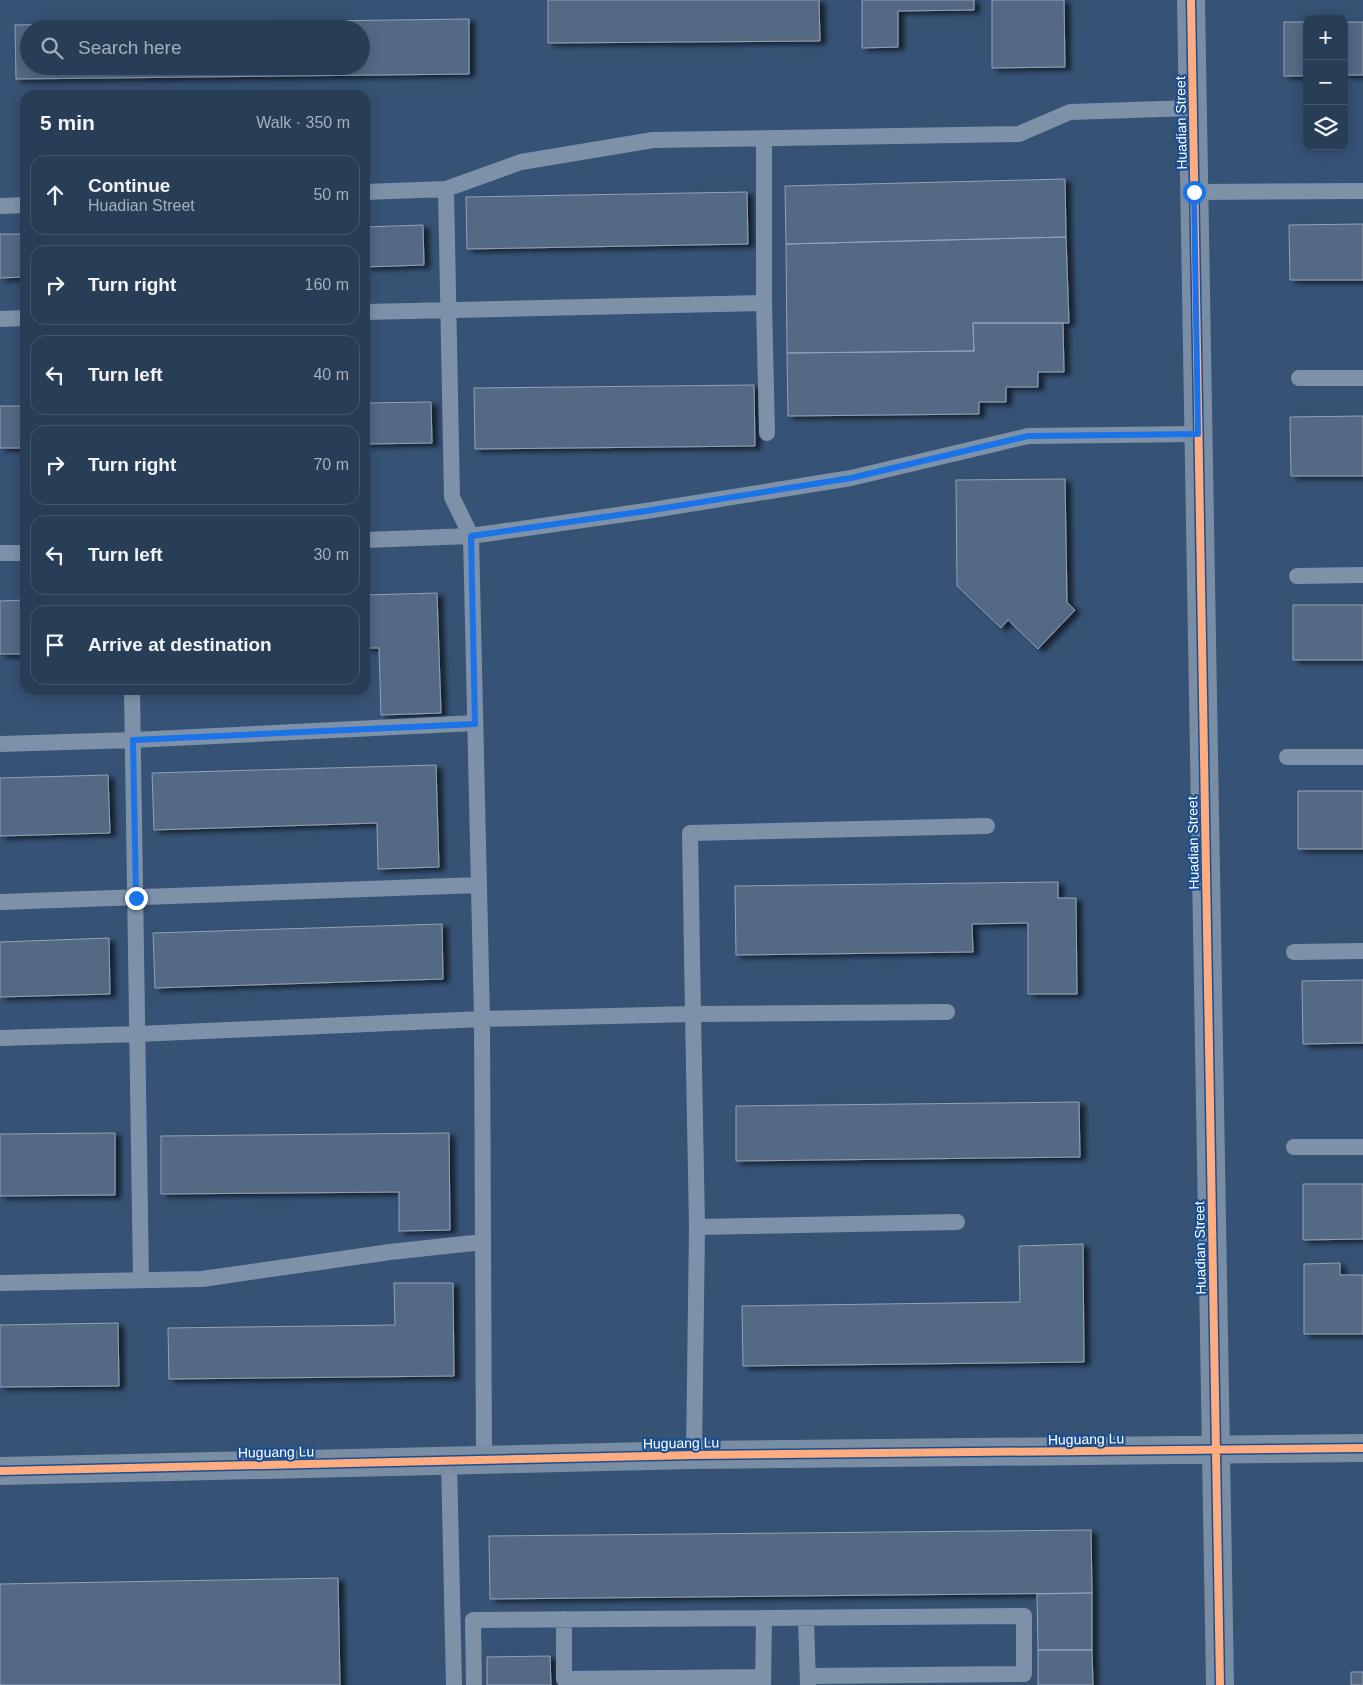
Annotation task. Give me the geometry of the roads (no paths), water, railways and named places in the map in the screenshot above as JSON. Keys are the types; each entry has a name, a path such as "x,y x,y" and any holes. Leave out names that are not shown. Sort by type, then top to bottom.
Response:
{"street":[{"name":"Huadian Street","path":"1191,0 1220,1685"},
{"name":"Huguang Lu","path":"0,1471 694,1455 1363,1448"}],"lane":[{"path":"370,192 446,189 521,162 653,140 1019,134 1070,112 1193,108"},
{"path":"764,139 764,304 767,433"},
{"path":"446,189 452,497 471,536 482,1019 484,1460"},
{"path":"1194,192 1363,191"},
{"path":"0,206 20,205"},
{"path":"370,312 764,304"},
{"path":"0,319 20,318"},
{"path":"1299,378 1363,378"},
{"path":"370,540 471,536 646,511 851,478 1028,436 1198,434"},
{"path":"0,553 20,553"},
{"path":"1297,576 1363,575"},
{"path":"132,695 141,1280"},
{"path":"0,744 133,740 475,724"},
{"path":"1287,757 1363,757"},
{"path":"694,1455 697,1226 690,833 987,826"},
{"path":"0,902 479,885"},
{"path":"1294,952 1363,951"},
{"path":"0,1038 482,1019 693,1014 947,1012"},
{"path":"1294,1147 1363,1147"},
{"path":"697,1226 957,1222"},
{"path":"0,1283 202,1279 390,1252 484,1242"},
{"path":"449,1460 454,1685"},
{"path":"474,1685 473,1620 1024,1616 1024,1674 808,1681 806,1618"},
{"path":"564,1619 564,1679 763,1681 764,1618"}]}
